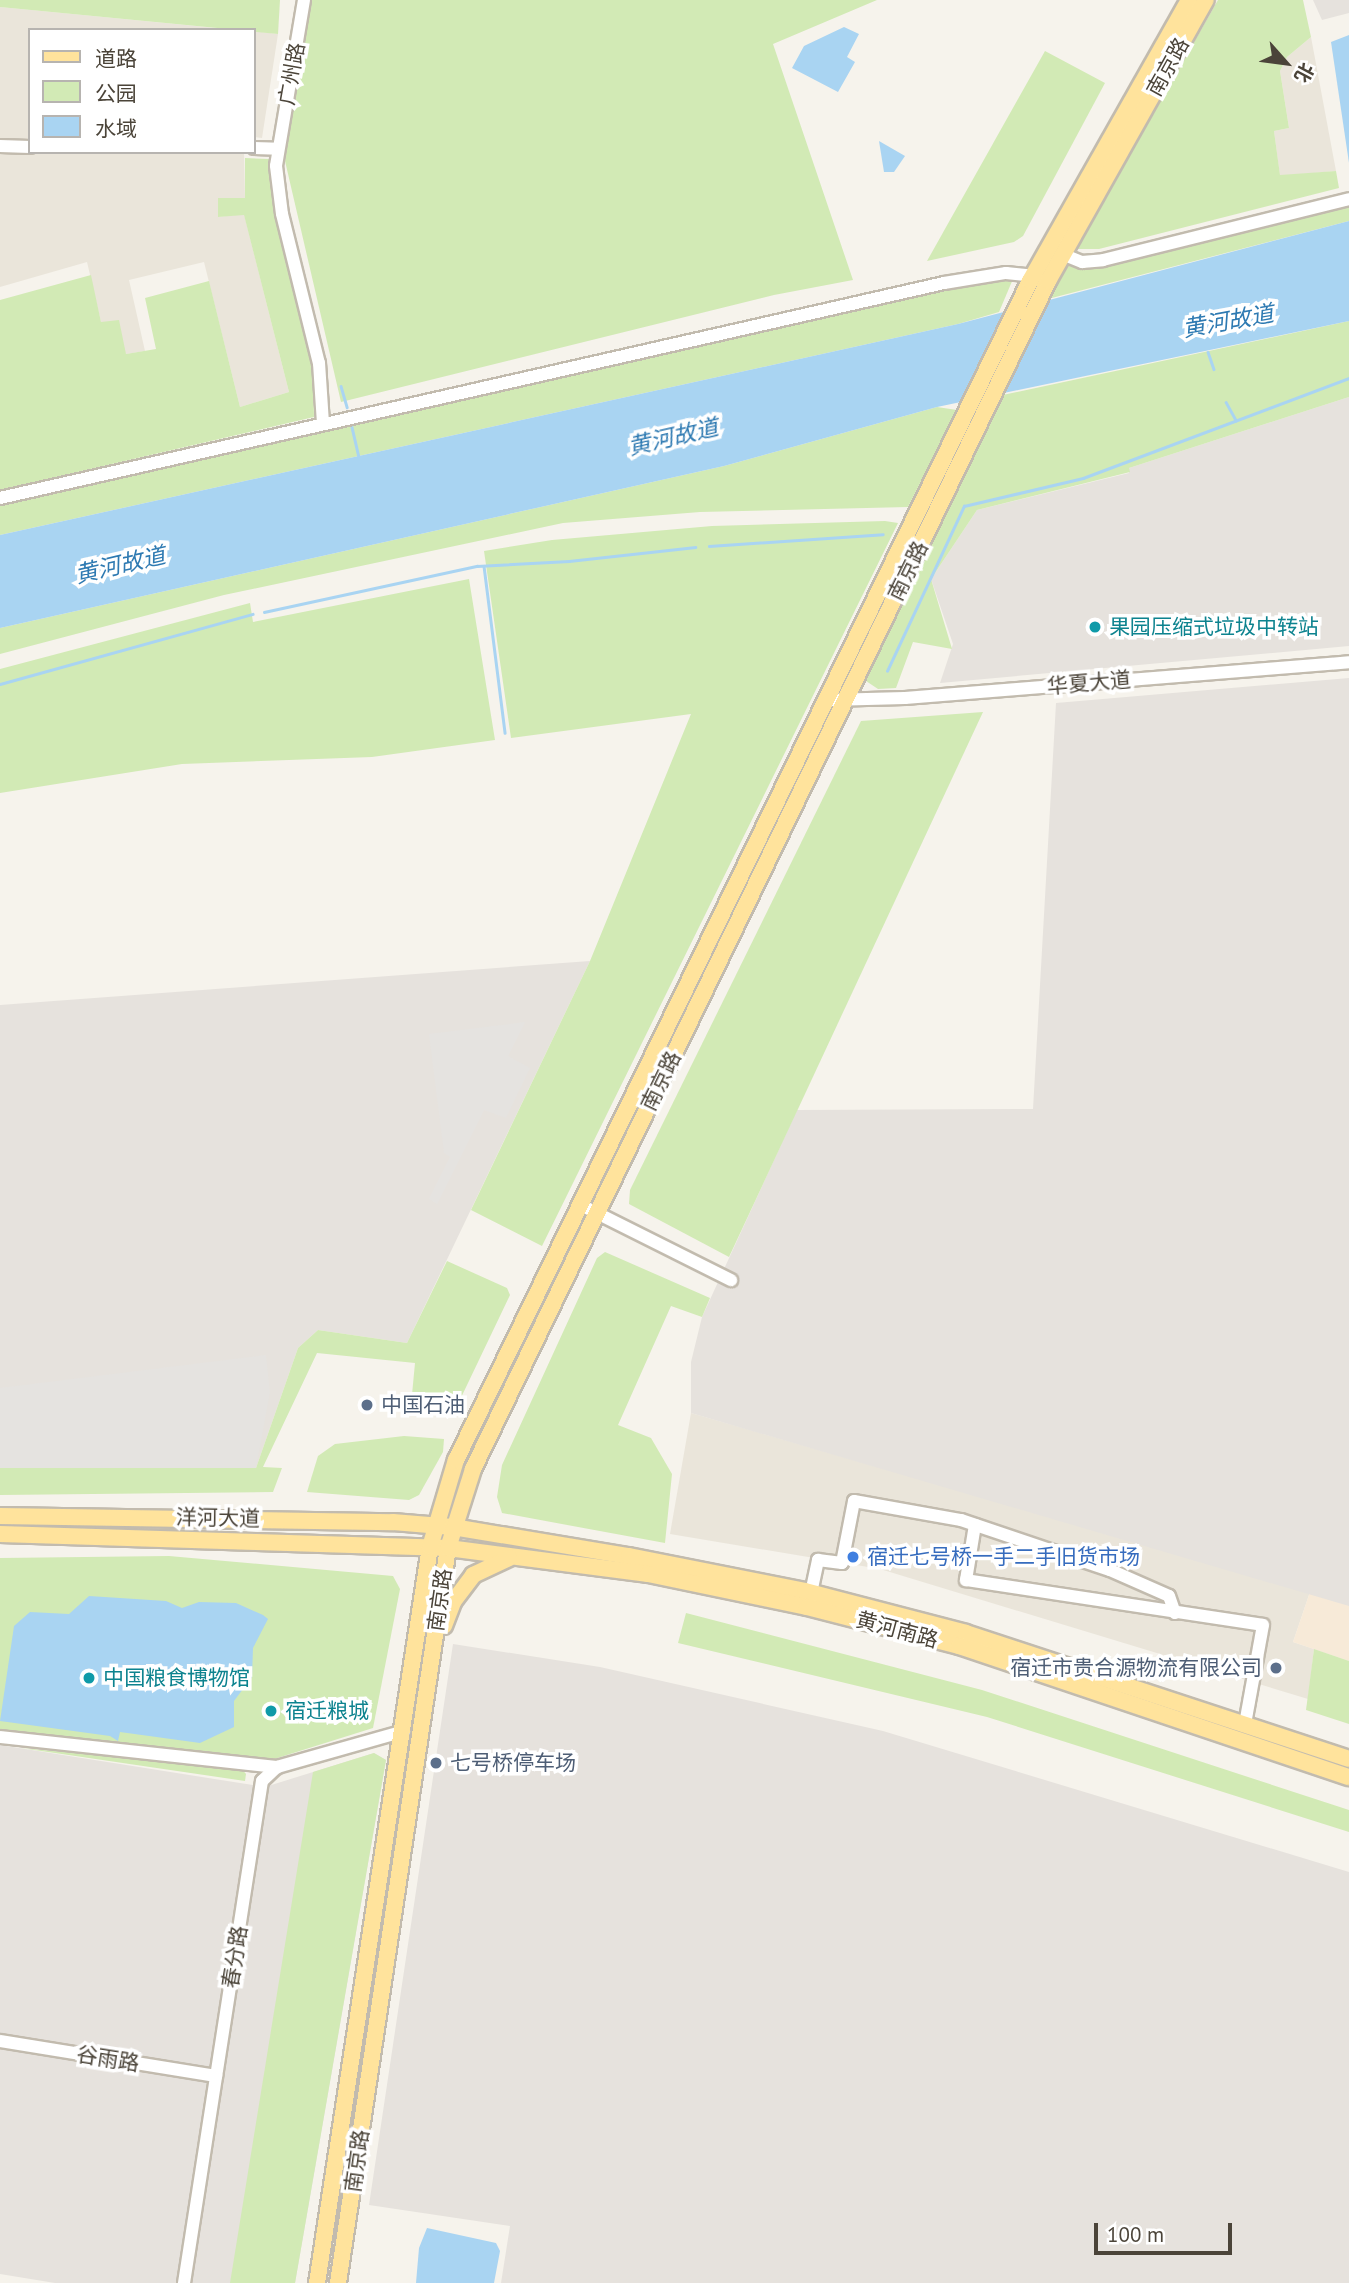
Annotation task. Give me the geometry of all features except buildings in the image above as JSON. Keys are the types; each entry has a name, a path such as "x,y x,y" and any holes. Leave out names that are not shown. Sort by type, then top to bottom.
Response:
{"main road":[{"name":"南京路","path":"338,2283 448,1548 472,1469 597,1212 837,701 972,403 1189,0"},
{"name":"南京路","path":"317,2283 404,1731 430,1547 456,1460 581,1205 990,402 1037,279 1062,254 1206,0"},
{"name":"洋河大道","path":"0,1516 435,1525"},
{"name":"黄河南路","path":"435,1525 811,1593 966,1633 1349,1759"},
{"name":"洋河大道","path":"0,1534 430,1547"},
{"name":"黄河南路","path":"430,1547 692,1582 959,1646 1349,1777"},
{"path":"418,1755 424,1742 453,1602 473,1575 513,1556"}],"street":[{"name":"广州路","path":"304,0 278,149 282,214 319,363 323,423"},
{"path":"0,146 28,146"},
{"path":"256,148 278,149"},
{"path":"1062,254 1082,262 1103,260 1349,199"},
{"path":"0,498 948,283 1006,273 1037,279"},
{"name":"华夏大道","path":"837,701 1349,662"},
{"path":"581,1205 731,1280"},
{"path":"811,1593 818,1560 842,1563 854,1501 975,1525 1110,1570 1169,1596 1175,1613"},
{"path":"975,1525 966,1580 1263,1625 1245,1724"},
{"path":"0,1737 277,1767 404,1731"},
{"path":"244,1763 262,1781 277,1767"},
{"name":"春分路","path":"184,2283 262,1781"},
{"name":"谷雨路","path":"0,2041 216,2076"}],"shaded area":[{"path":"1313,0 1349,0 1349,13 1322,20"},
{"path":"0,7 216,28 28,28 28,154 244,154 245,198 218,217 244,214 289,392 240,407 204,262 129,280 145,351 126,354 101,322 87,262 0,287"},
{"path":"256,31 278,34 262,138 256,137"},
{"path":"1311,37 1336,171 1280,176 1274,131 1289,128 1280,71 1287,57"},
{"path":"1349,397 1349,646 940,683 953,644 931,579 977,510 1129,473 1129,468"},
{"path":"1349,678 1349,1606 691,1413 691,1362 702,1317 797,1110 1033,1109 1056,703"},
{"path":"590,961 407,1343 318,1330 298,1348 256,1468 0,1468 0,1005"},
{"path":"525,1022 508,1056 530,1068 506,1118 484,1110 437,1204 429,1199 450,1157 444,1153 429,1034"},
{"path":"266,1355 270,1392 256,1468 0,1468 0,1388"},
{"path":"691,1413 1310,1592 1293,1642 1314,1649 1308,1699 880,1569 670,1534"},
{"path":"1310,1592 1349,1605 1349,1661 1293,1642"},
{"path":"453,1644 600,1667 883,1731 1349,1872 1349,2283 501,2283 510,2226 369,2205"},
{"path":"0,1745 265,1787 374,1753 386,1760 295,2283 55,2283 0,2274"}],"green space":[{"path":"0,0 280,0 278,34 256,32 256,28 216,28 0,7"},
{"path":"310,0 877,0 773,44 853,280 774,295 341,402 285,161"},
{"path":"1218,0 1303,0 1311,37 1287,57 1280,71 1289,128 1274,131 1280,175 1336,171 1339,188 1099,249 1076,249"},
{"path":"1045,51 1105,83 1023,236 1014,242 927,261"},
{"path":"245,158 269,159 313,362 314,417 0,490 0,300 91,275 101,322 119,320 126,354 156,349 145,298 209,281 240,407 289,392 244,215 218,217 218,198 245,198"},
{"path":"1349,202 1349,221 1044,300 1064,259 1078,265"},
{"path":"1013,279 999,312 958,324 0,535 0,503 947,288"},
{"path":"1349,321 1349,397 1129,468 1130,472 977,510 931,579 952,649 913,642 896,688 878,689 866,681 864,673 998,396"},
{"path":"937,407 957,410 908,507 700,512 563,523 224,595 0,654 0,628 724,466"},
{"path":"885,521 898,523 542,1246 471,1210 590,961 691,714 511,738 484,551 552,540 712,526"},
{"path":"469,579 495,740 372,757 182,764 0,793 0,669 250,603 253,622"},
{"path":"983,712 729,1257 629,1204 630,1190 861,721"},
{"path":"605,1252 710,1298 702,1317 671,1306 618,1425 651,1438 672,1474 665,1543 502,1513 497,1497 502,1465 597,1258"},
{"path":"447,1261 507,1288 510,1295 457,1406 411,1405 415,1363 317,1353 263,1467 282,1468 273,1492 0,1495 0,1468 256,1468 298,1348 318,1330 407,1343"},
{"path":"404,1436 444,1439 443,1452 419,1495 409,1500 307,1492 318,1456 335,1444"},
{"path":"169,1556 393,1576 400,1589 373,1728 271,1760 0,1733 0,1558"},
{"path":"686,1613 982,1690 1349,1810 1349,1832 987,1717 678,1643"},
{"path":"1314,1649 1349,1661 1349,1724 1306,1710"},
{"path":"21,1748 241,1768 246,1774 245,1781"},
{"path":"374,1753 386,1760 295,2283 230,2283 313,1772"}],"water":[{"path":"844,27 859,34 847,57 855,62 838,92 792,68 804,46"},
{"path":"1349,35 1349,163 1331,42"},
{"path":"879,141 905,156 894,172 884,172"},
{"name":"黄河故道","path":"1349,221 1349,321 937,407 724,466 0,628 0,535 958,324"},
{"path":"89,1596 166,1601 182,1608 199,1602 236,1603 268,1619 253,1648 252,1677 234,1701 234,1727 200,1743 120,1732 118,1741 110,1736 0,1721 14,1626 30,1612 69,1614"},
{"path":"427,2228 496,2243 500,2251 494,2283 416,2283 419,2248"}],"waterway":[{"path":"1208,352 1214,369"},
{"path":"887,671 964,506 1083,478 1349,378"},
{"path":"341,386 347,407"},
{"path":"1226,402 1236,420"},
{"path":"352,427 359,458"},
{"path":"709,546 883,534"},
{"path":"264,612 477,566 569,561 695,547"},
{"path":"484,566 505,733"},
{"path":"0,684 252,614"}],"place":[{"name":"果园压缩式垃圾中转站","path":"1095,627"},
{"name":"中国石油","path":"367,1405"},
{"name":"宿迁七号桥一手二手旧货市场","path":"853,1557"},
{"name":"宿迁市贵合源物流有限公司","path":"1276,1668"},
{"name":"中国粮食博物馆","path":"89,1678"},
{"name":"宿迁粮城","path":"271,1711"},
{"name":"七号桥停车场","path":"436,1763"}]}
